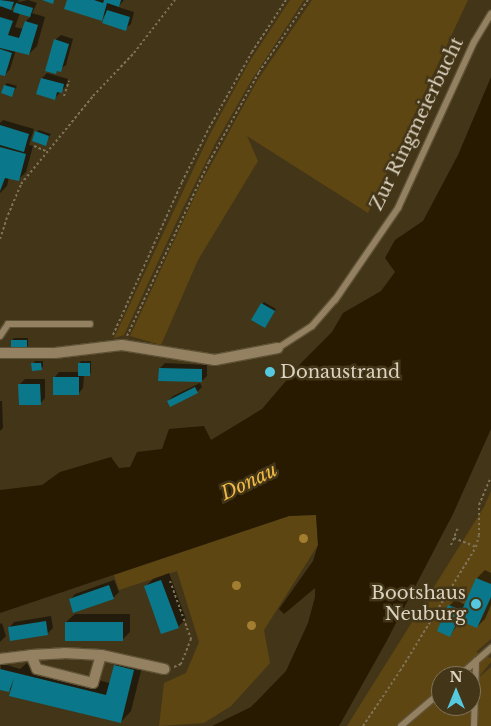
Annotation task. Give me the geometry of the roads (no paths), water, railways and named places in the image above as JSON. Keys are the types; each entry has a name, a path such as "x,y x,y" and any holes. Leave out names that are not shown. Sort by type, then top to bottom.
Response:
{"street":[{"name":"Zur Ringmeierbucht","path":"0,353 55,353 122,345 216,360 278,348"},
{"path":"31,655 38,669 93,683 101,655"},
{"path":"0,659 31,655 101,655 164,669"}],"lane":[{"name":"Zur Ringmeierbucht","path":"278,348 312,326 335,300 398,208 474,42 491,14"},
{"path":"0,336 8,324 90,324"},
{"path":"471,666 491,648"},
{"path":"474,726 476,662"},
{"path":"402,726 431,701"}],"water":[{"name":"Donau","path":"491,77 491,429 453,514 385,644 339,726 212,726 251,707 286,671 308,623 315,597 315,588 284,614 279,609 313,561 318,545 316,515 289,516 0,613 0,490 42,485 60,472 111,457 119,468 130,467 137,452 162,449 169,429 204,426 211,440 262,409 303,361 332,332 343,313 381,291 395,272 385,258 395,240 423,221 458,155"}],"place":[{"name":"Donaustrand","path":"270,372"},
{"name":"Bootshaus Neuburg","path":"476,604"}]}
